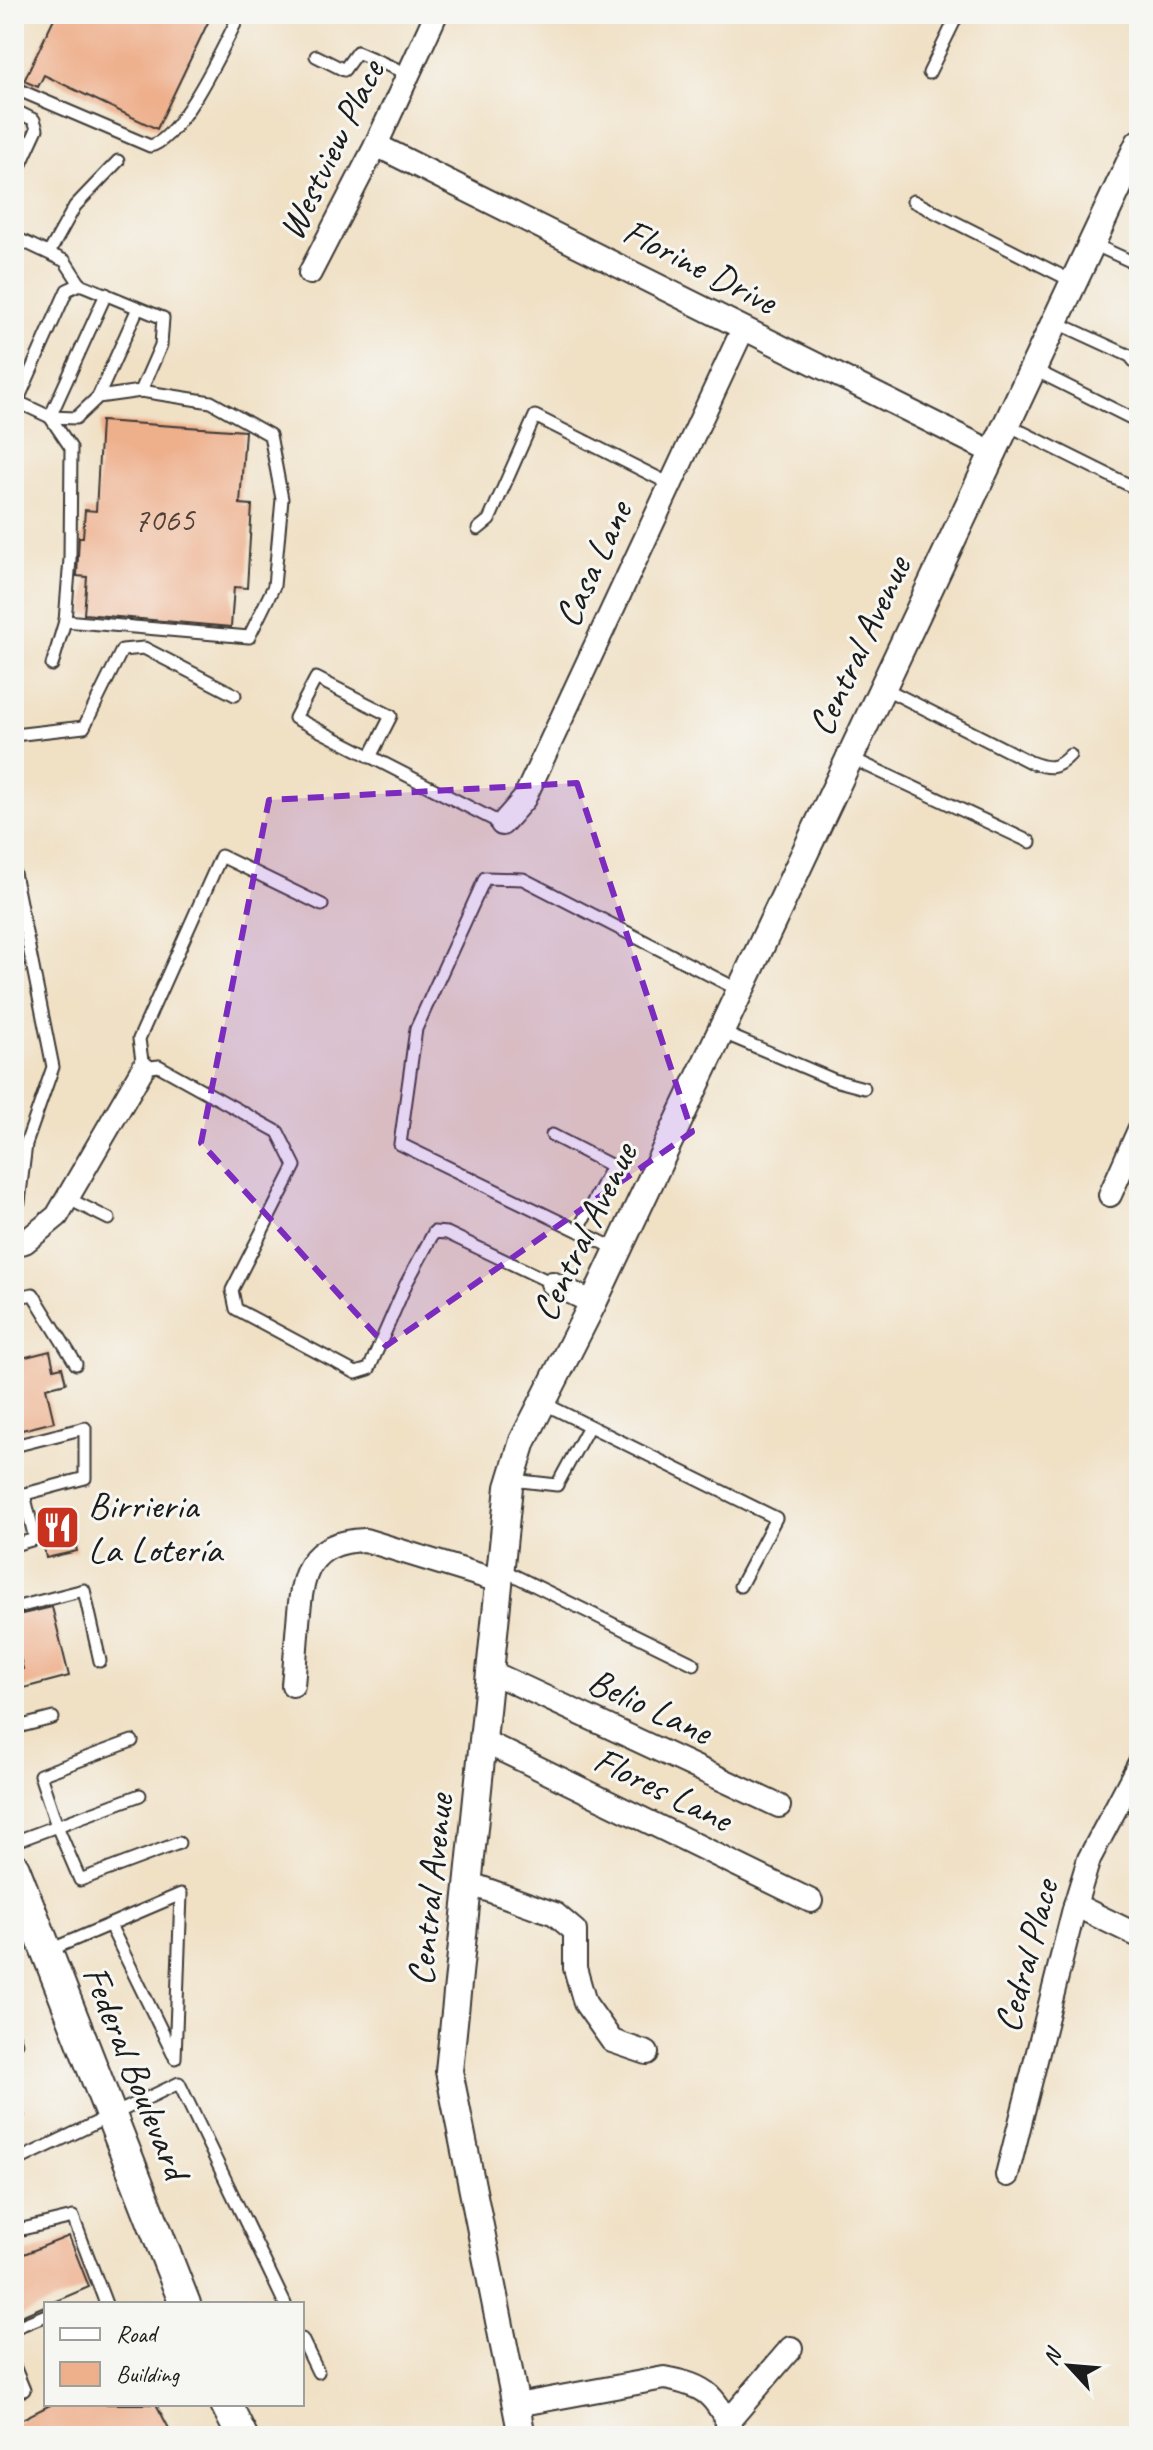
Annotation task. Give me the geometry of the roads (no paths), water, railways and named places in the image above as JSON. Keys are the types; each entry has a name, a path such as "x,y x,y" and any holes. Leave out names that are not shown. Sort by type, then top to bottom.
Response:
{"main road":[{"name":"Federal Boulevard","path":"14,1868 184,2302"},
{"path":"227,2406 242,2436"}],"street":[{"name":"Westview Place","path":"310,273 376,145 436,14"},
{"name":"Florine Drive","path":"376,145 992,452"},
{"name":"Central Avenue","path":"522,2436 449,2071 512,1480 523,1441 593,1303 992,452 1138,149"},
{"name":"Casa Lane","path":"502,824 524,799 743,329"},
{"path":"14,1245 25,1242 57,1216 143,1068"},
{"path":"1110,1195 1139,1130"},
{"path":"552,1283 593,1303"},
{"path":"293,1685 301,1583 312,1560 322,1552 348,1541 365,1540 500,1575"},
{"name":"Belio Lane","path":"491,1672 779,1806"},
{"name":"Flores Lane","path":"483,1741 811,1901"},
{"name":"Cedral Place","path":"1007,2175 1089,1859 1136,1775"},
{"path":"468,1883 555,1914 575,1931 575,1968 585,2003 612,2041 647,2053"},
{"path":"1075,1905 1139,1936"},
{"path":"517,2405 664,2378 685,2382 704,2391 719,2405 730,2430 791,2348"}],"lane":[{"path":"14,85 21,91 150,146 160,144 190,108 240,14"},
{"path":"929,73 958,14"},
{"path":"316,56 344,70 357,52 408,74"},
{"path":"14,110 34,120 37,129 14,179"},
{"path":"49,253 75,206 118,161"},
{"path":"913,201 1074,283"},
{"path":"14,237 65,261 80,284 163,318 161,345 141,391"},
{"path":"1093,244 1139,265"},
{"path":"80,284 67,290 16,401 50,417 76,418 98,397 138,308"},
{"path":"50,417 106,294"},
{"path":"1055,322 1130,356 1139,367"},
{"path":"1032,369 1139,422"},
{"path":"65,621 249,637 274,586 282,499 270,435 211,402 141,391 98,397"},
{"path":"478,529 489,520 535,416 670,484"},
{"path":"50,417 71,448 70,559 65,621 52,665"},
{"path":"1006,423 1139,490"},
{"path":"14,735 84,727 122,650 144,648 235,695"},
{"path":"370,757 391,716 316,678 295,718 370,757 502,824"},
{"path":"882,687 1030,762 1044,767 1059,766 1070,755"},
{"path":"849,757 1030,842"},
{"path":"322,905 221,856 139,1039 143,1068 159,1066 278,1132 295,1166 232,1290 236,1309 356,1373 369,1369 406,1284 434,1232 447,1233 552,1283"},
{"path":"14,873 53,1067 26,1144 19,1202 14,1209"},
{"path":"618,1250 400,1144 416,1029 485,878 523,879 740,991"},
{"path":"721,1031 834,1080 864,1088"},
{"path":"552,1135 612,1166 578,1230"},
{"path":"67,1198 109,1219"},
{"path":"14,1298 33,1294 76,1364"},
{"path":"543,1403 776,1518 740,1586"},
{"path":"512,1480 557,1485 589,1426"},
{"path":"14,1446 85,1428 85,1478 19,1495 35,1539 14,1545"},
{"path":"500,1575 694,1664"},
{"path":"14,1608 84,1590 100,1661"},
{"path":"14,1728 53,1718"},
{"path":"132,1741 40,1775 80,1880 179,1843"},
{"path":"14,1842 140,1795"},
{"path":"46,1952 181,1894 175,2058 110,1925"},
{"path":"14,2037 14,2047"},
{"path":"14,2162 179,2083 284,2302"},
{"path":"14,2104 18,2116 14,2118"},
{"path":"14,2231 73,2217 105,2302"},
{"path":"14,2328 44,2316"},
{"path":"304,2343 318,2372"},
{"path":"14,2366 24,2390"}],"place":[{"name":"Birrieria La Lotería","path":"57,1527"}]}
